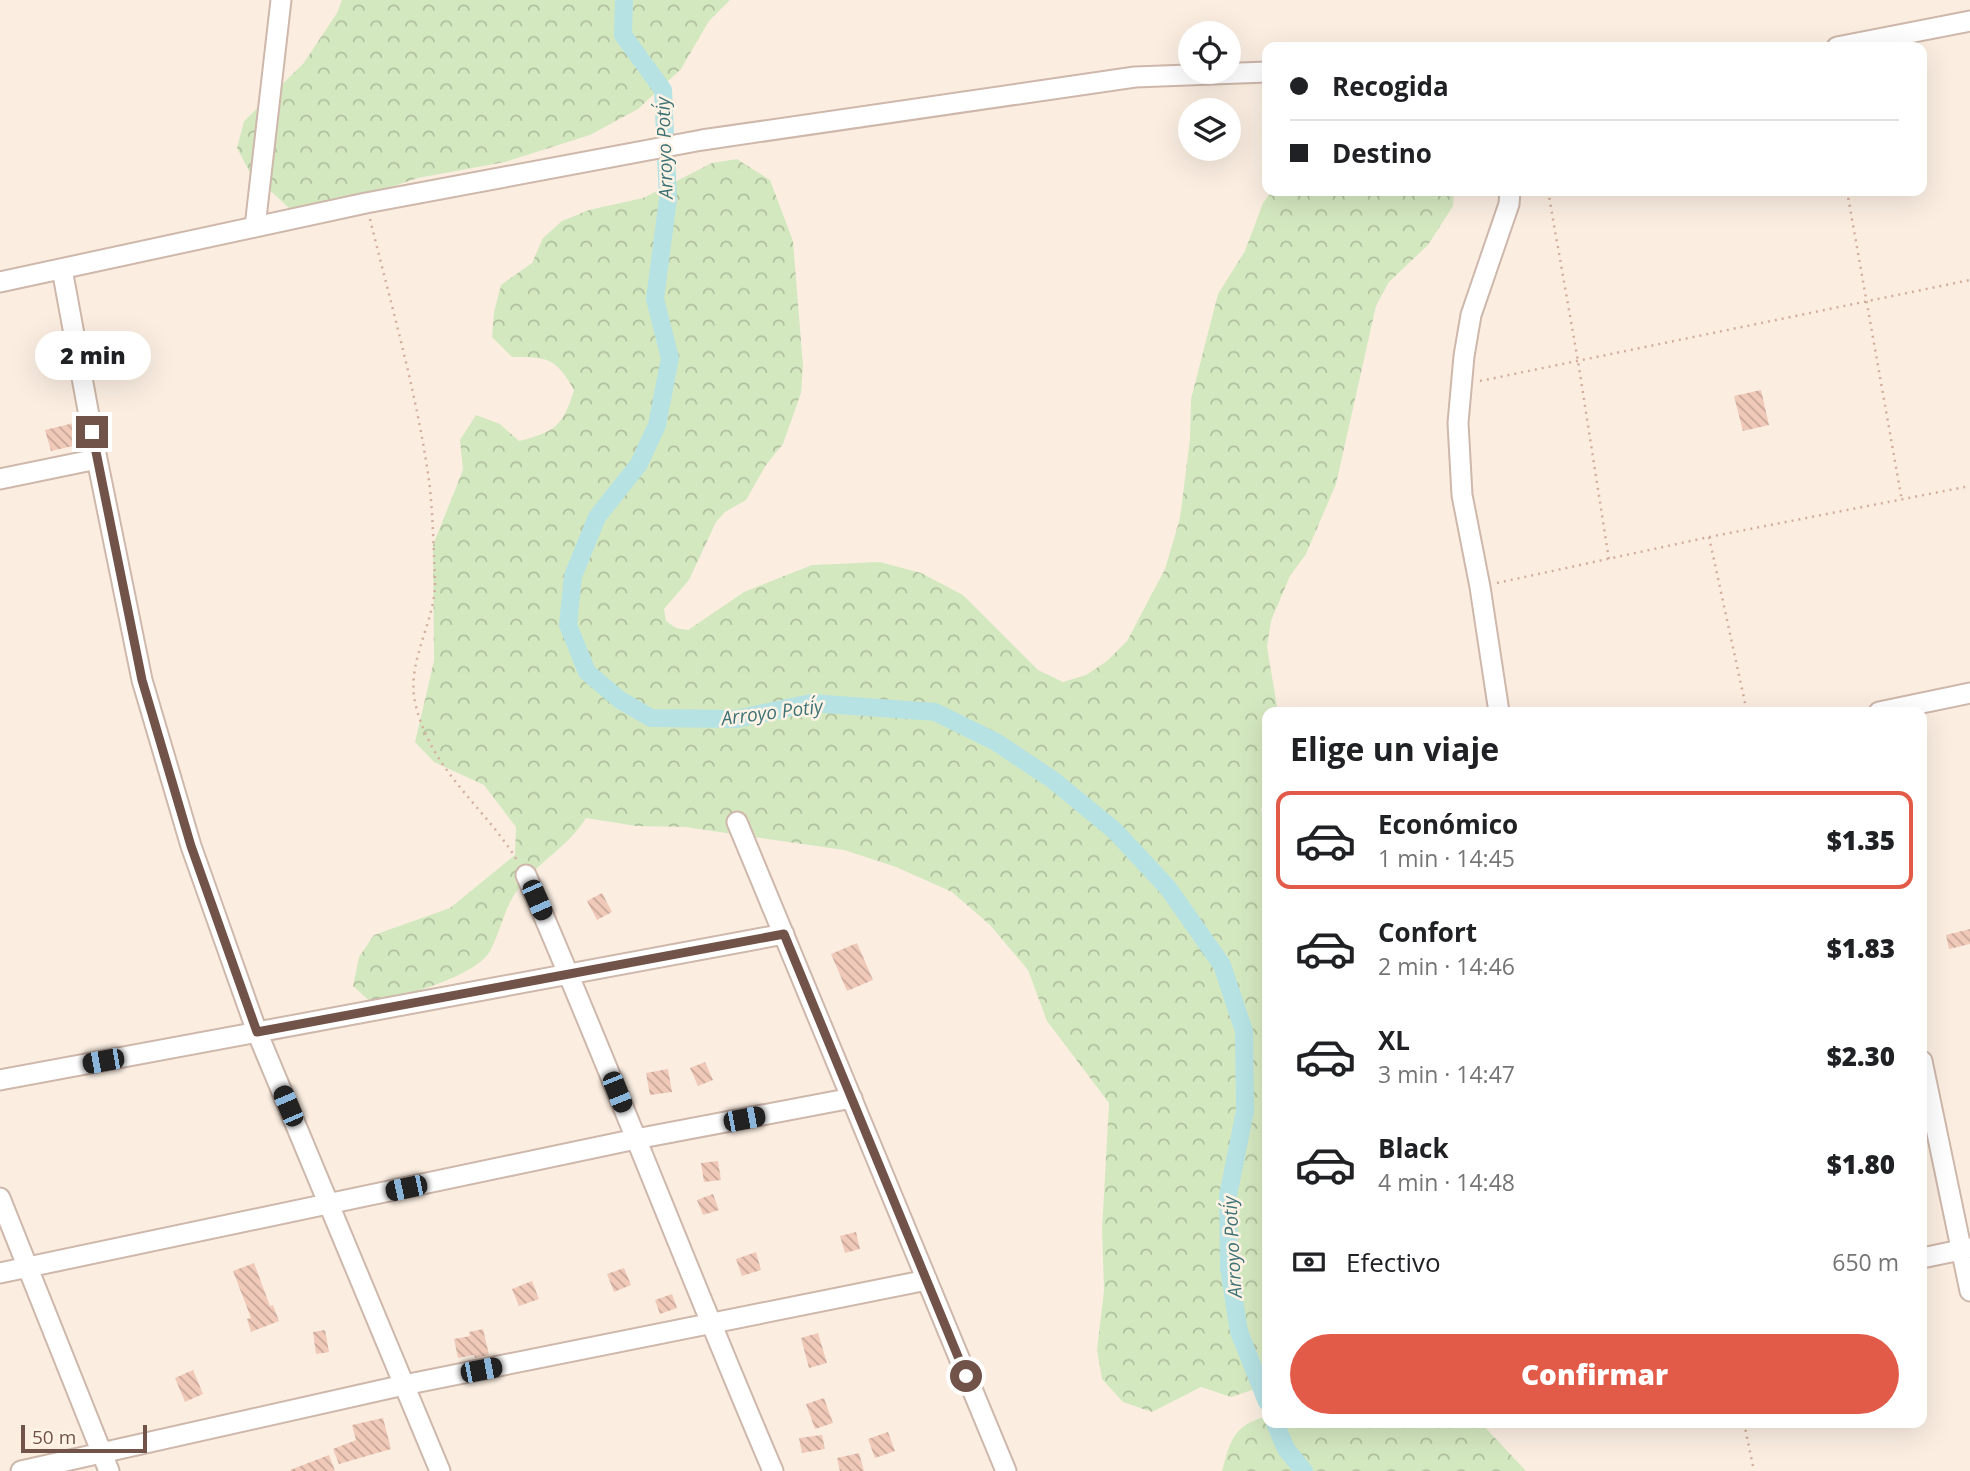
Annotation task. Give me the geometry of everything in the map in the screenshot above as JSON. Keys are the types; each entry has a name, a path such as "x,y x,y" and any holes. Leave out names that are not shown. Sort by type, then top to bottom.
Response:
{"street":[{"path":"255,227 281,0"},
{"path":"1863,42 1970,21"},
{"path":"0,282 366,203 702,140 1135,77 1262,72"},
{"path":"1498,707 1480,587 1462,495 1458,423 1471,315 1510,196"},
{"path":"62,269 142,680 191,846 257,1032 440,1471"},
{"path":"0,480 97,459"},
{"path":"1903,707 1970,693"},
{"path":"737,822 1006,1471"},
{"path":"526,875 569,974 710,1325 773,1471"},
{"path":"0,1080 784,934"},
{"path":"1927,1083 1965,1249 1970,1291"},
{"path":"0,1273 636,1139 852,1098"},
{"path":"0,1198 105,1462"},
{"path":"1927,1257 1965,1249"},
{"path":"21,1471 105,1462 404,1385 927,1280"}],"path":[{"path":"1549,196 1609,560"},
{"path":"1848,196 1902,501"},
{"path":"366,203 415,401 428,469 435,582 432,608 416,664 414,700 432,750 459,789 508,844 526,875"},
{"path":"1461,385 1970,280"},
{"path":"1480,587 1709,537 1970,486"},
{"path":"1709,537 1746,707"},
{"path":"1745,1428 1754,1471"}],"green space":[{"path":"342,0 730,0 709,21 681,69 638,109 590,135 505,162 418,178 316,212 290,209 249,171 237,148 244,121 303,64 337,13"},
{"path":"737,159 770,180 793,241 803,366 801,393 783,444 766,465 746,500 725,512 716,522 689,580 664,609 666,621 676,628 688,630 744,592 812,565 880,562 921,573 963,595 1038,670 1063,682 1086,675 1107,661 1127,641 1165,569 1180,518 1190,439 1191,399 1218,294 1245,251 1263,203 1268,196 1454,196 1453,206 1428,245 1389,282 1376,306 1336,484 1306,554 1290,576 1271,621 1267,647 1277,707 1262,707 1262,1387 1231,1397 1201,1387 1152,1412 1123,1402 1102,1379 1097,1350 1104,1290 1102,1230 1109,1103 1047,1021 1028,970 990,925 952,892 896,867 844,850 685,827 636,826 586,818 571,837 519,888 490,951 470,969 455,977 374,1005 353,986 359,957 374,935 450,908 515,855 516,827 484,785 434,762 415,742 434,661 433,545 463,470 460,440 476,415 500,424 519,441 541,434 561,420 574,390 556,365 543,359 512,357 492,337 494,312 501,285 532,263 543,238 562,221 589,210 643,198 712,163"},
{"path":"1262,1418 1262,1428 1486,1428 1526,1471 1222,1471 1235,1435"}],"building":[{"path":"1761,390 1769,425 1743,431 1734,396"},
{"path":"78,422 82,444 51,451 45,430"},
{"path":"602,893 612,912 597,920 587,901"},
{"path":"1970,929 1970,944 1949,949 1946,935"},
{"path":"857,943 873,980 847,991 831,954"},
{"path":"705,1062 713,1080 698,1086 690,1068"},
{"path":"668,1069 672,1092 650,1095 646,1073"},
{"path":"718,1161 721,1180 704,1182 701,1163"},
{"path":"713,1194 719,1210 703,1215 697,1200"},
{"path":"856,1232 860,1249 845,1253 840,1236"},
{"path":"756,1252 761,1270 742,1276 736,1259"},
{"path":"254,1263 270,1306 273,1305 279,1321 251,1332 247,1319 251,1318 233,1271"},
{"path":"624,1268 631,1285 614,1292 607,1274"},
{"path":"532,1281 539,1299 519,1306 512,1289"},
{"path":"672,1294 677,1308 660,1314 655,1300"},
{"path":"483,1329 489,1355 458,1358 454,1339 470,1336 469,1332"},
{"path":"325,1330 329,1352 316,1354 313,1332"},
{"path":"818,1333 827,1363 809,1368 801,1338"},
{"path":"193,1370 203,1394 185,1402 175,1378"},
{"path":"824,1398 833,1423 815,1429 806,1404"},
{"path":"383,1418 391,1449 339,1464 333,1449 356,1440 352,1425"},
{"path":"888,1432 895,1451 875,1458 868,1439"},
{"path":"822,1435 825,1449 802,1453 799,1438"},
{"path":"859,1453 864,1471 840,1471 837,1458"},
{"path":"329,1455 335,1471 290,1471 290,1470"}],"waterway":[{"name":"Arroyo Poti´y","path":"624,0 623,35 663,90 668,199 655,299 670,358 657,425 639,464 597,517 573,576 568,625 587,672 620,700 651,718 736,719 811,703 935,712 996,742 1053,780 1115,831 1168,888 1222,965 1244,1031 1245,1111 1228,1196 1229,1268 1239,1332 1262,1390"},
{"name":"Arroyo Poti´y","path":"1277,1428 1286,1449 1304,1471"}],"route":[{"path":"92,432 142,680 191,846 257,1032 784,934 966,1376"}]}
